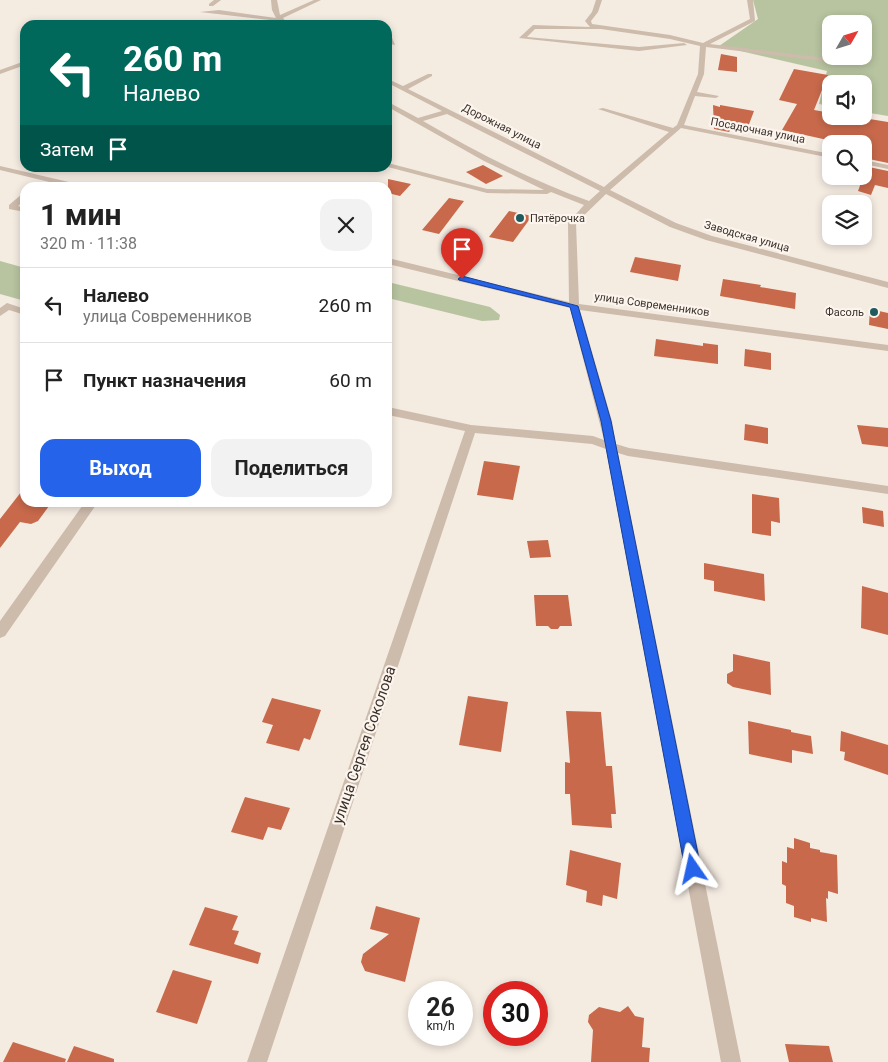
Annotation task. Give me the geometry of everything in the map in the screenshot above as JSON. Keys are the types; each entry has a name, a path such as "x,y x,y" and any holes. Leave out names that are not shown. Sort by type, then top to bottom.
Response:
{"street":[{"path":"211,5 218,0"},
{"path":"274,0 273,6 281,20"},
{"path":"285,20 318,0"},
{"path":"599,0 595,12 588,21 590,25 700,44 822,59"},
{"path":"602,28 533,27 522,38 639,49 680,44 692,46 753,20 750,0"},
{"path":"203,12 219,12 269,20"},
{"path":"700,44 701,74 678,129 590,204 572,224 571,242 574,306 606,421 731,1062"},
{"path":"751,60 752,50"},
{"path":"0,72 20,65"},
{"path":"402,89 430,75"},
{"name":"Дорожная улица","path":"392,84 605,192"},
{"path":"693,94 716,96"},
{"path":"392,106 475,154 552,192 590,204"},
{"name":"Посадочная улица","path":"601,109 678,129 822,154"},
{"path":"416,121 448,111"},
{"path":"872,164 888,167"},
{"path":"392,166 487,191 552,192"},
{"path":"0,168 63,182"},
{"path":"43,182 47,178"},
{"name":"Заводская улица","path":"605,192 674,225 709,238 831,271 888,284"},
{"path":"20,200 12,207 20,209"},
{"name":"улица Современников","path":"392,262 574,306 888,348"},
{"path":"831,271 846,283 888,293"},
{"path":"4,310 20,312"},
{"path":"392,412 471,429 592,440 628,452 888,490"},
{"name":"улица Сергея Соколова","path":"257,1062 471,429"},
{"path":"0,632 88,507"}],"green space":[{"path":"753,0 888,0 888,116 872,113 872,75 826,75 827,71 719,46 758,19"},
{"path":"822,92 822,104 819,104"},
{"path":"0,261 20,267 20,300 0,294"},
{"path":"392,283 490,307 500,315 499,320 482,321 392,299"}],"building":[{"path":"721,54 737,57 737,72 718,70"},
{"path":"794,69 828,75 822,75 822,90 814,110 822,111 822,125 872,125 872,119 888,122 888,163 872,160 872,135 822,135 822,139 782,130 797,104 779,100"},
{"path":"713,105 754,111 748,127 734,125 729,132 714,129"},
{"path":"483,165 503,176 486,184 466,172"},
{"path":"872,168 888,171 888,188 875,185 871,195 858,191 860,185 872,185"},
{"path":"388,179 411,184 400,196 392,194 392,182 388,182"},
{"path":"449,198 464,201 439,234 422,230"},
{"path":"509,211 532,216 513,242 489,237"},
{"path":"635,257 681,265 678,281 630,272"},
{"path":"723,279 796,293 795,309 720,296"},
{"path":"870,309 888,313 888,329 869,325"},
{"path":"656,339 703,346 703,343 718,345 718,364 654,356"},
{"path":"745,349 771,353 771,370 744,366"},
{"path":"745,424 768,428 768,444 744,440"},
{"path":"857,425 888,428 888,447 862,444"},
{"path":"484,461 520,466 513,500 477,495"},
{"path":"20,493 20,507 48,507 38,521 31,524 20,522 0,548 0,519"},
{"path":"752,494 779,498 780,523 771,521 771,536 752,533"},
{"path":"862,507 883,511 884,527 863,523"},
{"path":"548,540 551,557 530,558 527,541"},
{"path":"704,563 764,574 765,601 714,591 714,581 704,579"},
{"path":"862,586 888,593 888,635 861,628"},
{"path":"534,595 568,595 572,626 560,626 558,629 551,629 548,626 536,626"},
{"path":"733,654 770,662 771,695 733,687 727,683 727,674 733,671"},
{"path":"468,696 508,702 501,752 459,745"},
{"path":"272,698 321,710 310,740 304,738 299,751 266,743 273,725 262,722"},
{"path":"566,711 601,712 606,766 612,766 616,814 611,814 612,828 572,825 570,794 565,794 565,762 570,763"},
{"path":"748,721 811,736 813,754 792,750 792,763 749,754"},
{"path":"841,731 888,745 888,775 844,760 845,752 840,751"},
{"path":"245,797 290,808 281,830 268,827 263,840 231,832"},
{"path":"794,838 810,843 810,848 820,850 820,852 837,855 838,894 828,891 828,899 826,898 827,922 811,918 811,922 794,917 794,906 786,903 786,886 782,884 782,861 787,863 787,847 794,849"},
{"path":"570,850 621,863 617,899 603,895 602,906 586,902 587,891 566,885"},
{"path":"376,906 420,918 405,982 365,971 361,962 363,954 389,934 370,929"},
{"path":"205,907 238,916 232,930 239,931 234,944 261,953 258,964 189,945"},
{"path":"173,970 212,981 197,1024 156,1012"},
{"path":"628,1006 635,1016 644,1018 642,1047 650,1048 649,1062 591,1062 593,1030 588,1022 589,1015 599,1007 620,1012"},
{"path":"13,1042 66,1059 65,1062 3,1062"},
{"path":"785,1044 829,1046 833,1062 789,1062"},
{"path":"74,1046 114,1059 114,1062 67,1062"}],"place":[{"name":"Пятёрочка","path":"520,218"},
{"name":"Фасоль","path":"874,312"}],"route":[{"path":"462,279 574,306 606,421 693,869"}]}
